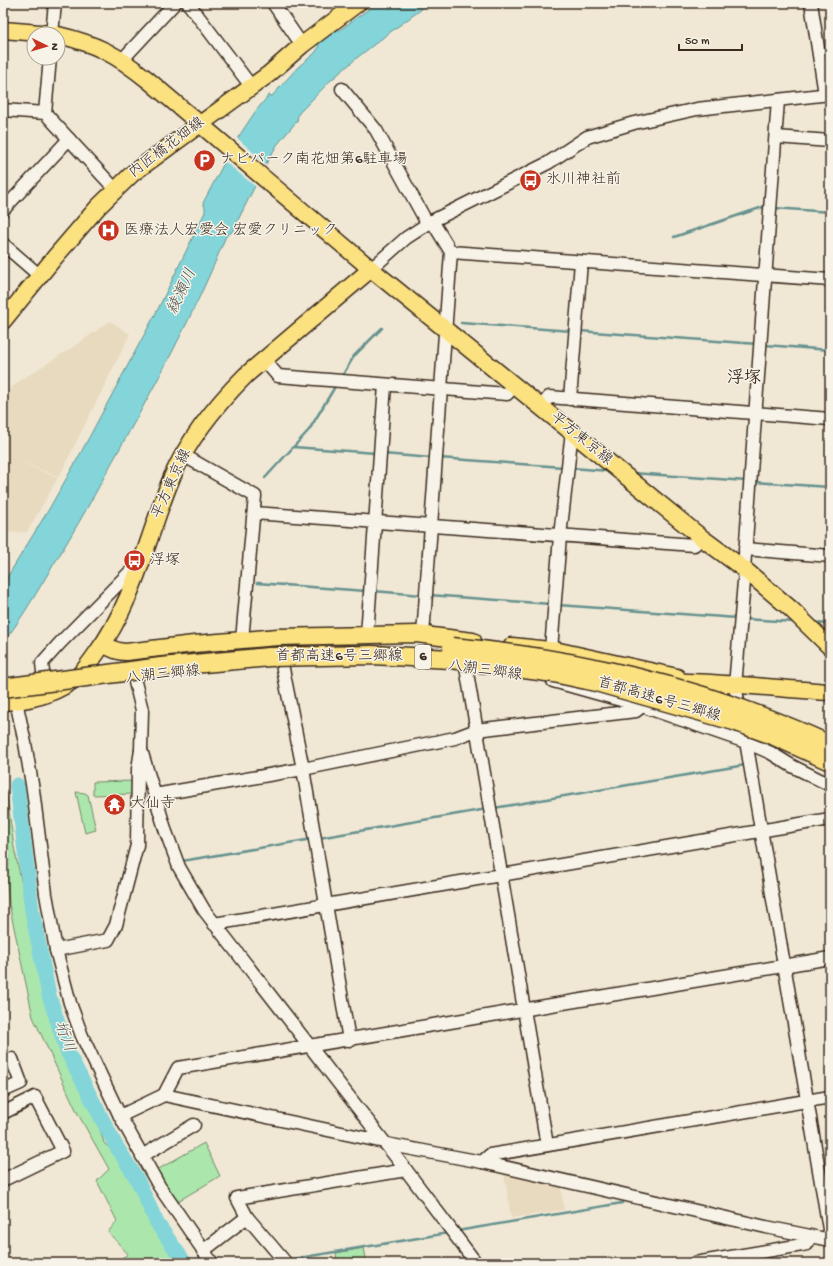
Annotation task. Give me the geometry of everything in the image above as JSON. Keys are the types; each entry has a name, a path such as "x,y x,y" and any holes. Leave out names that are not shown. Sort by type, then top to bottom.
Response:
{"highway":[{"name":"首都高速6号三郷線","path":"3,678 158,656 260,646 373,643 418,644 492,651 551,660 695,687 830,745"},
{"name":"首都高速6号三郷線","path":"3,688 161,667 269,657 342,655 409,656 451,659 554,674 596,682 734,721 770,734 830,761"},
{"path":"596,682 620,694 676,710 782,749 830,773"},
{"path":"695,687 766,710 830,736"}],"main road":[{"name":"内匠橋花畑線","path":"3,321 115,189 133,173 269,74 302,45 355,4"},
{"path":"3,30 26,32"},
{"name":"平方東京線","path":"66,37 94,46 122,60 148,80 370,269 791,609 830,647"},
{"name":"平方東京線","path":"10,702 45,694 70,683 82,673 104,644 121,614 173,477 183,455 207,419 229,392 246,375 370,269"},
{"name":"平方東京線","path":"791,609 807,618 830,637"},
{"name":"八潮三郷線","path":"104,644 113,650 120,652 242,640 368,635 422,635 552,650 695,687"},
{"path":"194,644 196,671"},
{"path":"82,673 103,668 168,647"},
{"name":"八潮三郷線","path":"82,673 94,682 98,682 196,671 282,664 367,661 466,667 545,679 695,687 735,686 830,692"}],"street":[{"path":"53,26 55,3"},
{"path":"122,60 175,3"},
{"path":"188,3 251,86"},
{"path":"273,3 302,45"},
{"path":"370,269 406,238 430,222 537,169 577,142 599,132 697,109 827,94 811,3"},
{"path":"45,113 49,66"},
{"path":"342,89 376,130 430,222 451,252 422,635"},
{"path":"778,100 735,686 746,742 830,1235"},
{"path":"3,110 45,113 115,189"},
{"path":"776,137 830,141"},
{"path":"3,210 69,139"},
{"path":"3,244 40,276"},
{"path":"451,252 830,280"},
{"path":"570,399 582,262"},
{"path":"264,360 278,376 507,394 514,386"},
{"path":"367,661 385,385"},
{"path":"540,407 549,397 830,419"},
{"path":"552,650 560,536 572,431"},
{"path":"183,455 255,496 242,640"},
{"path":"254,513 694,545 702,538"},
{"path":"745,549 830,556"},
{"path":"45,694 42,663 129,572 137,573"},
{"path":"282,664 303,769 349,1040"},
{"path":"466,667 547,1145"},
{"path":"56,950 108,940 116,925 137,845 138,769 141,750 142,710 134,678"},
{"path":"545,679 642,706 746,742 771,753 792,766 830,784"},
{"path":"10,702 26,743 46,894 56,950 66,989 82,1036 120,1116 142,1156 174,1209 212,1263"},
{"path":"155,795 303,769 455,738 476,730 636,712 642,706"},
{"path":"141,750 179,867 204,910 406,1170 476,1263"},
{"path":"214,924 830,819"},
{"path":"120,1116 164,1094 178,1068 830,958"},
{"path":"3,1062 12,1059 22,1083 3,1091"},
{"path":"164,1094 385,1143 482,1162 666,1205 830,1240"},
{"path":"3,1113 35,1097 63,1151 3,1180"},
{"path":"482,1162 490,1155 830,1097"},
{"path":"142,1156 194,1125"},
{"path":"286,1263 247,1217 237,1198 406,1170"},
{"path":"203,1251 247,1217"},
{"path":"695,1263 807,1244 810,1236"}],"shaded area":[{"path":"110,321 130,334 59,477 14,459 58,478 27,532 3,533 3,396 19,381 70,349"},
{"path":"504,1173 561,1186 564,1210 511,1218"}],"green space":[{"path":"135,781 135,794 93,795 93,782"},
{"path":"6,789 14,847 42,979 58,1035 99,1126 104,1143 117,1154 176,1263 160,1263 158,1261 154,1263 114,1263 128,1254 108,1232 117,1221 97,1181 109,1169 78,1114 33,1017 9,904 3,852 3,790"},
{"path":"76,792 85,793 88,795 96,830 85,833"},
{"path":"204,1143 220,1176 175,1203 157,1170"},
{"path":"364,1248 367,1263 337,1263 336,1253"}],"water":[{"name":"綾瀬川","path":"377,3 430,3 358,57 330,81 299,113 297,122 277,145 232,232 226,236 214,266 172,353 95,494 26,610 3,643 3,584 78,458 158,309 205,212 203,203 235,142 255,112 269,95 272,96 298,67 315,53 319,47 317,43 334,30 340,30"}],"pier":[{"path":"236,137 267,165 256,187 223,160"}],"waterway":[{"path":"674,237 763,207 767,207"},
{"path":"774,208 830,212"},
{"path":"461,323 572,331"},
{"path":"341,378 354,356 382,328"},
{"path":"579,331 758,344"},
{"path":"765,345 830,350"},
{"path":"265,478 309,430 336,385"},
{"path":"293,447 376,453"},
{"path":"383,454 432,458"},
{"path":"439,458 563,467"},
{"path":"572,468 609,471"},
{"path":"632,473 747,481"},
{"path":"754,482 830,487"},
{"path":"257,583 366,591"},
{"path":"373,591 422,595"},
{"path":"429,595 551,604"},
{"path":"558,605 737,618"},
{"path":"744,619 795,622"},
{"path":"816,623 830,624"},
{"path":"494,808 745,765"},
{"name":"垳川","path":"17,785 32,911 49,995 67,1051 115,1144 137,1179 157,1223 185,1263"},
{"path":"319,838 487,809"},
{"path":"182,861 312,839"},
{"path":"457,1231 622,1203"},
{"path":"287,1260 448,1233"}],"place":[{"name":"ナビパーク南花畑第6駐車場","path":"204,160"},
{"name":"氷川神社前","path":"530,180"},
{"name":"医療法人宏愛会 宏愛クリニック","path":"108,231"},
{"name":"浮塚","path":"135,561"},
{"name":"大仙寺","path":"114,804"}],"district":[{"name":"浮塚","path":"744,379"}]}
